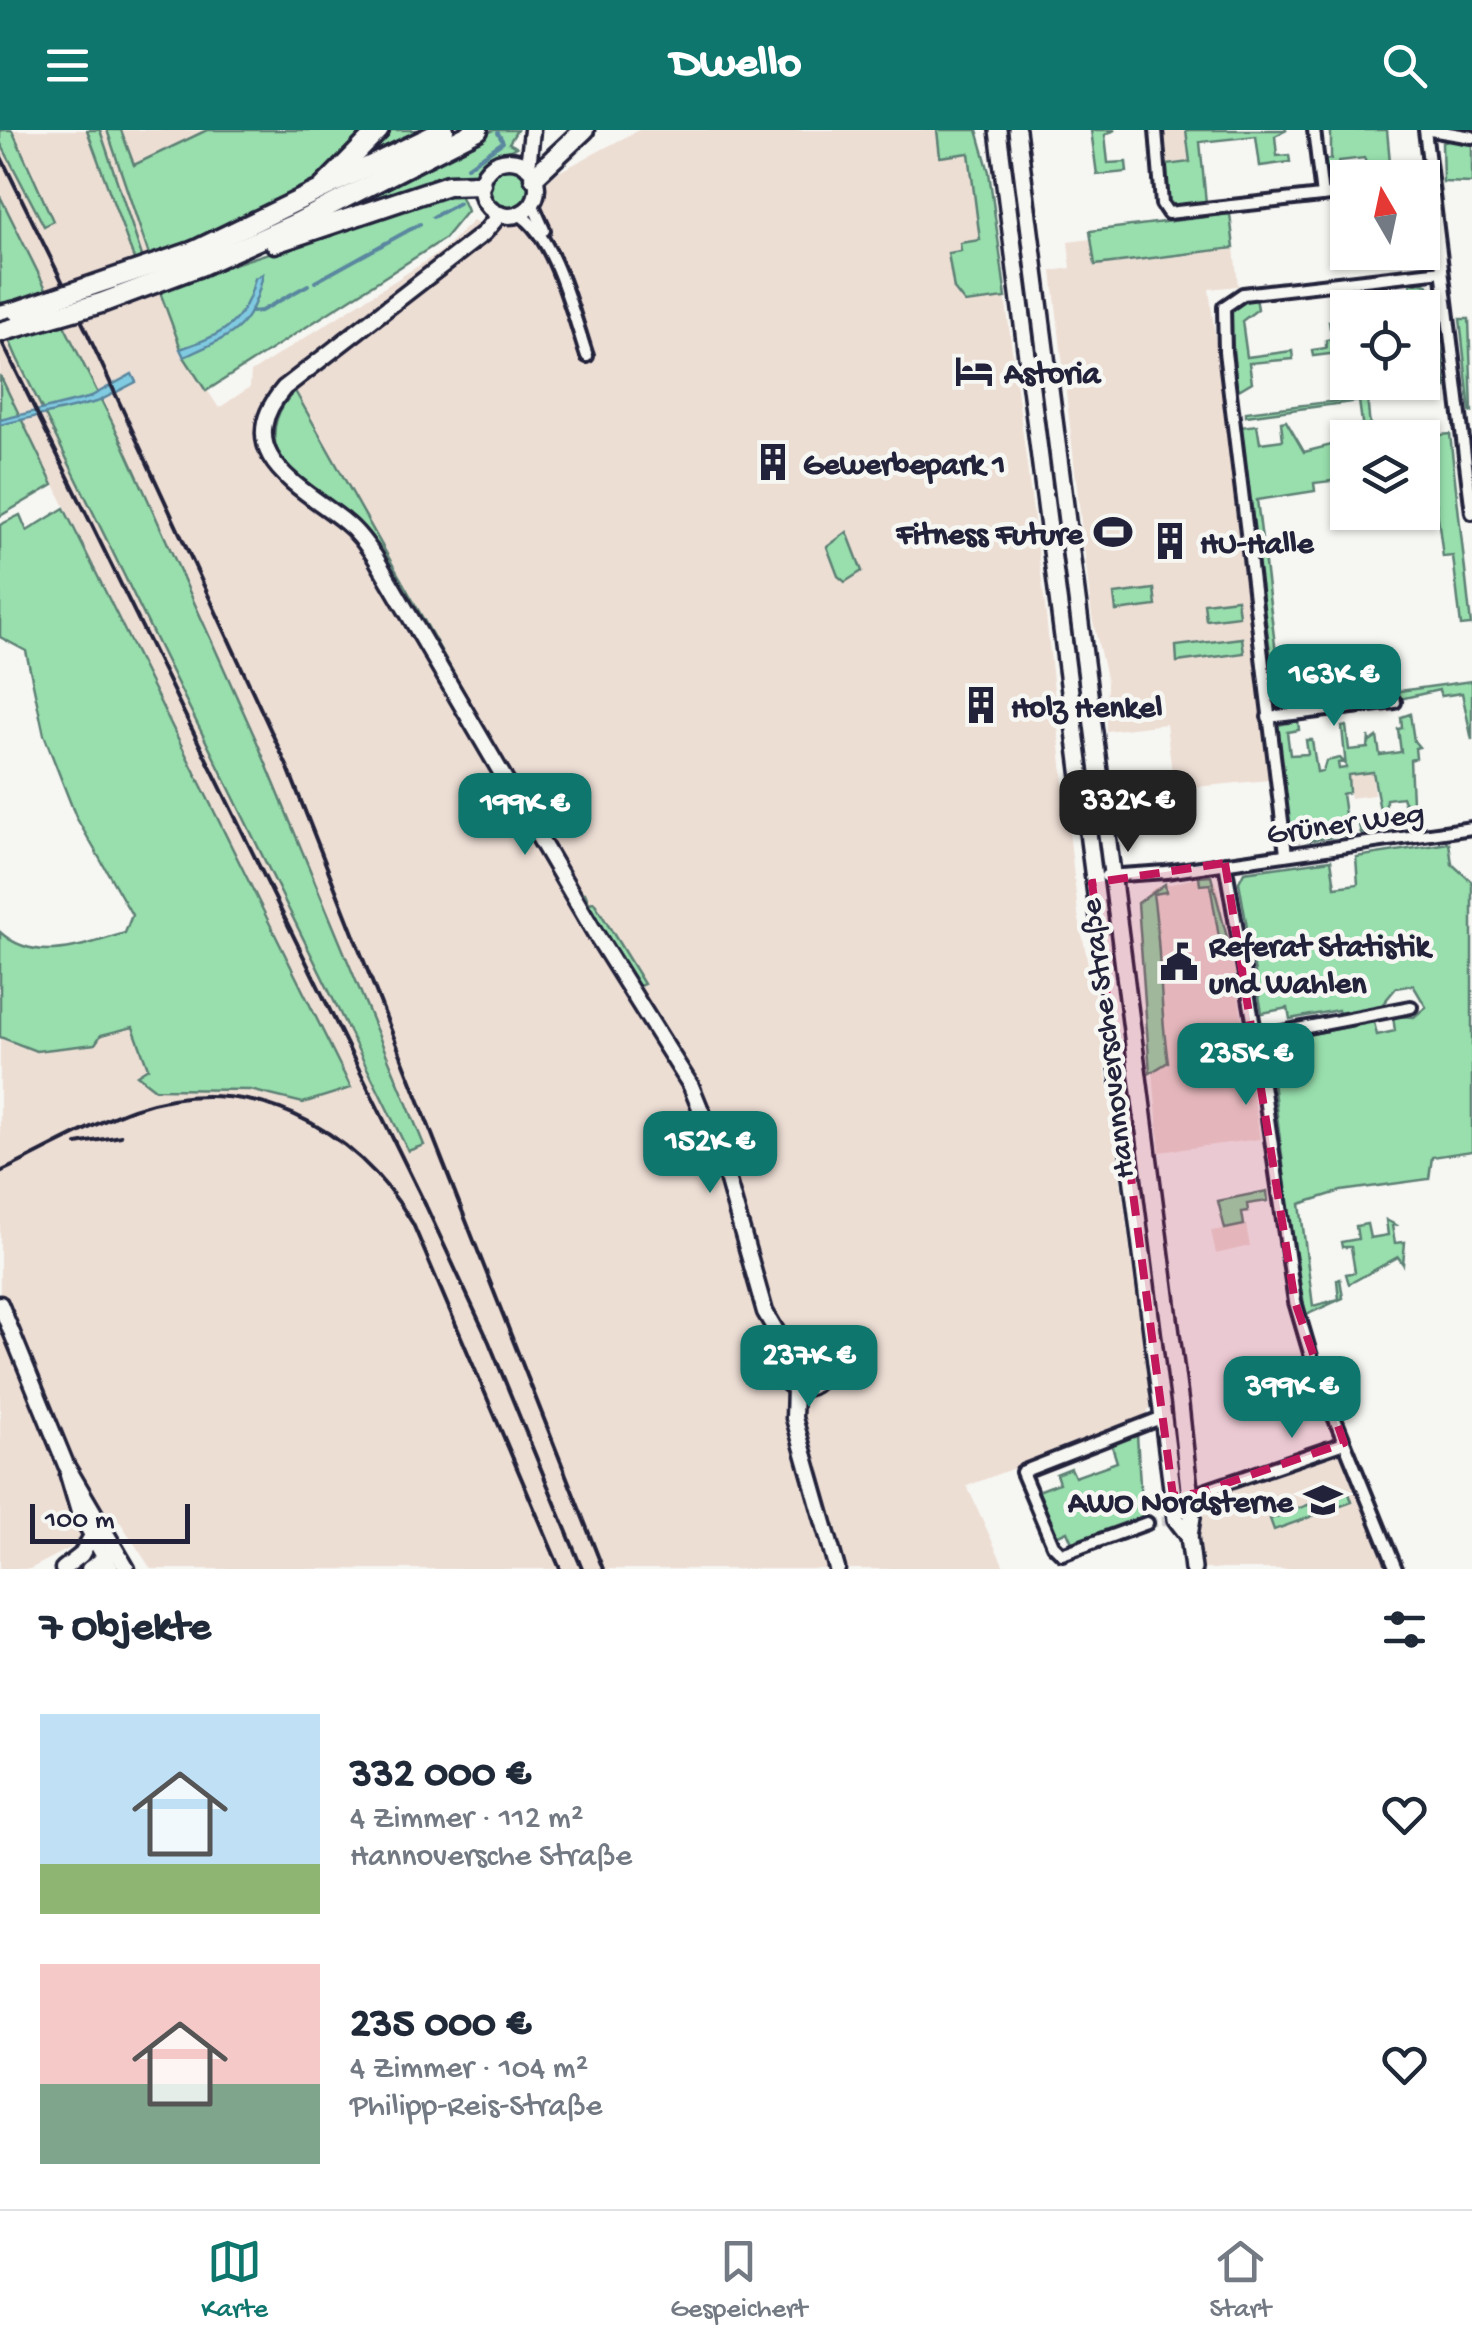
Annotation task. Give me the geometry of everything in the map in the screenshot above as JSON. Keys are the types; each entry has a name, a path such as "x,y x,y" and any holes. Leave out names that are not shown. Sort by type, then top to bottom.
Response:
{"highway":[{"path":"312,197 379,130"},
{"path":"0,332 102,304 444,130"},
{"path":"231,254 478,130"},
{"path":"531,172 584,130"},
{"path":"296,224 360,174"},
{"path":"0,316 197,259 312,233 448,184 481,184"}],"main road":[{"name":"Hannoversche Straße","path":"998,130 1164,1417 1187,1494"},
{"name":"Hannoversche Straße","path":"1018,130 1180,1405 1187,1494"},
{"path":"1187,1494 1171,1520 1189,1536"},
{"path":"1187,1494 1193,1525 1189,1536 1192,1569"}],"street":[{"path":"494,210 481,184 489,168 513,160 530,130"},
{"path":"530,130 532,203 587,356"},
{"path":"1156,130 1162,204 1168,213 1330,195"},
{"path":"1314,130 1322,196"},
{"path":"1427,160 1427,130 1472,137"},
{"path":"513,160 531,172"},
{"path":"518,214 532,203"},
{"path":"494,210 518,214 533,224 552,259"},
{"path":"494,210 474,241 284,388 268,417 269,451 288,481 342,519 370,548 606,952 683,1072 720,1154 765,1312 786,1348"},
{"path":"1440,259 1472,513"},
{"path":"1286,854 1222,319 1224,307 1243,294 1442,271"},
{"path":"1268,717 1394,702"},
{"name":"Grüner Weg","path":"1092,880 1472,828"},
{"path":"1225,862 1256,1036 1285,1248 1306,1344 1396,1569"},
{"path":"1256,1036 1411,1006"},
{"path":"0,1304 95,1531 110,1560 127,1569"},
{"path":"786,1348 808,1343 824,1357"},
{"path":"824,1357 858,1344"},
{"path":"786,1348 779,1363 780,1374 795,1388 794,1418 837,1569"},
{"path":"795,1388 812,1386 821,1379 824,1357"},
{"path":"1147,1523 1062,1554 1053,1546 1022,1472 1164,1417"},
{"path":"1187,1494 1231,1484 1344,1443"},
{"path":"63,1569 81,1555 95,1531"},
{"path":"89,1569 110,1560"}],"highlighted area":[{"path":"1225,863 1295,1302 1344,1443 1198,1493 1173,1496 1092,883"}],"shaded area":[{"path":"0,130 207,130 121,170 180,349 219,408 250,387 251,372 440,252 473,221 491,232 557,173 639,130 977,130 989,172 1044,597 1078,914 1098,1013 1151,1405 1144,1418 967,1486 1005,1569 151,1569 120,1522 30,1569 0,1569 0,1037 36,1051 134,1027 148,1061 148,1068 138,1075 155,1089 250,1090 303,1103 351,1088 0,375"},
{"path":"1163,130 1186,130 1190,162 1166,165"},
{"path":"1091,239 1095,265 1234,248 1238,286 1209,289 1231,459 1251,458 1270,597 1282,708 1261,712 1269,780 1174,789 1166,724 1106,731 1107,682 1092,617 1052,271 1071,268 1068,242"},
{"path":"1373,772 1374,795 1350,798 1348,775"},
{"path":"1208,875 1217,885 1236,978 1260,1139 1160,1152 1138,903 1154,888"},
{"path":"1246,1225 1250,1246 1216,1254 1211,1231"},
{"path":"1343,1447 1394,1569 1195,1569 1186,1498"}],"green space":[{"path":"0,130 12,130 53,221 44,226 0,142"},
{"path":"87,130 100,130 143,259 135,262"},
{"path":"107,130 121,130 134,165 207,130 371,130 318,178 203,238 150,258"},
{"path":"389,130 424,130 351,169"},
{"path":"494,130 517,130 509,143 516,147 490,161 478,178 308,226"},
{"path":"937,130 977,130 989,172 1006,298 965,303 954,289 948,253 961,251 960,243 980,240 969,153 940,157"},
{"path":"1004,130 1009,130 1012,145 1031,302 1025,298"},
{"path":"1091,130 1115,130 1105,135 1108,163 1126,162 1127,172 1097,175"},
{"path":"1186,130 1287,130 1275,136 1277,156 1289,155 1290,162 1260,166 1256,136 1200,142 1206,203 1176,207 1168,200 1166,165 1190,162"},
{"path":"1331,130 1387,130 1390,160 1330,160 1329,184 1325,160 1331,159"},
{"path":"1442,143 1472,145 1472,183 1443,182"},
{"path":"509,166 524,173 531,188 524,203 509,210 494,203 487,188 494,173"},
{"path":"459,192 467,211 444,239 206,391 184,357 160,292 203,274"},
{"path":"0,196 122,442 257,742 424,1145 408,1151 17,358 0,319"},
{"path":"1230,214 1234,248 1095,265 1090,231"},
{"path":"1421,282 1430,290 1412,290 1410,284"},
{"path":"1256,298 1258,309 1242,321 1247,357 1292,351 1293,359 1249,363 1252,382 1237,391 1230,315 1238,304"},
{"path":"1460,319 1469,319 1472,412 1470,412"},
{"path":"1033,336 1065,553 1057,554 1030,337"},
{"path":"1330,339 1330,354 1313,356 1312,350 1326,348 1326,340"},
{"path":"1440,340 1446,388 1440,389"},
{"path":"0,375 53,485 0,516"},
{"path":"295,391 568,877 376,546 353,521 297,481 286,468 275,444 275,427 284,404"},
{"path":"1367,400 1369,420 1362,420 1359,401 1246,416 1246,412"},
{"path":"1286,421 1304,452 1330,445 1330,481 1314,483 1315,491 1257,500 1279,677 1289,693 1308,695 1348,690 1375,676 1377,693 1278,709 1239,427 1257,425 1260,443 1283,440 1281,422"},
{"path":"1450,434 1471,625 1461,626 1453,556 1443,557 1440,435"},
{"path":"64,508 351,1088 303,1103 250,1090 155,1089 137,1075 148,1068 133,1027 101,1035 95,1044 36,1051 0,1037 0,932 29,948 61,949 125,933 132,915 76,817 44,735 26,651 0,637 0,525 20,515 27,531"},
{"path":"847,532 862,571 845,582 838,576 827,547"},
{"path":"1154,589 1156,606 1116,611 1114,594"},
{"path":"1237,599 1239,616 1206,620 1204,603"},
{"path":"1242,638 1244,653 1177,662 1176,646"},
{"path":"1472,681 1472,740 1462,693 1441,696 1439,690 1400,699 1399,691"},
{"path":"1410,714 1414,741 1419,747 1415,748 1416,758 1410,760 1412,802 1404,803 1402,797 1386,799 1385,830 1361,833 1359,825 1382,821 1373,772 1348,775 1349,792 1342,794 1348,835 1305,841 1290,836 1278,725 1298,721 1299,730 1287,732 1290,755 1308,754 1306,740 1312,740 1317,772 1323,771 1326,761 1340,758 1344,762 1338,763 1339,769 1346,768 1342,727 1346,726 1349,750 1368,748 1369,736 1370,742 1377,737 1380,755 1401,752 1398,729 1402,728 1401,717"},
{"path":"1449,843 1452,864 1472,882 1472,1151 1432,1157 1429,1179 1341,1191 1300,1204 1313,1306 1339,1299 1340,1279 1343,1298 1306,1315 1293,1248 1269,1048 1275,1041 1374,1022 1377,1035 1395,1031 1393,1016 1414,1017 1426,1007 1413,985 1396,988 1381,1006 1339,1014 1338,1010 1290,1019 1288,1008 1262,1013 1239,882 1244,872 1331,860 1335,887 1358,884 1356,857"},
{"path":"1211,876 1229,945 1223,946 1222,955 1210,884 1200,885 1199,877"},
{"path":"1165,884 1166,892 1153,894 1168,1062 1150,1073 1138,903"},
{"path":"585,893 589,903 594,902 644,984 635,988 579,894"},
{"path":"1102,907 1122,1003 1168,1363 1165,1363"},
{"path":"1267,1191 1268,1201 1247,1204 1248,1211 1242,1212 1244,1225 1225,1229 1218,1201"},
{"path":"1386,1220 1396,1225 1392,1226 1395,1243 1405,1242 1403,1264 1398,1257 1349,1284 1346,1274 1355,1272 1351,1247 1342,1247 1341,1242 1358,1239 1356,1226 1367,1224 1370,1238 1388,1235"},
{"path":"1137,1434 1142,1519 1073,1545 1067,1531 1056,1536 1038,1491 1059,1483 1056,1474 1071,1468 1075,1477 1117,1462 1111,1443"},
{"path":"1348,1490 1352,1502 1274,1530 1270,1519"}],"water":[{"path":"263,274 246,319 227,336 184,357 180,349 230,326 245,307 255,278"},
{"path":"132,374 136,382 97,402 0,425 0,420 88,398"}],"waterway":[{"path":"467,167 503,142 498,133"},
{"path":"433,217 459,203"},
{"path":"315,282 420,224"},
{"path":"251,312 261,311 308,285"}],"tunnel":[{"path":"1147,1523 1166,1521"}],"railway":[{"path":"0,155 85,328 288,768 603,1569"},
{"path":"0,338 426,1206 489,1342 582,1569"},
{"path":"0,1172 116,1116 175,1098 216,1096 256,1102 294,1114 329,1134 361,1159 389,1189 413,1224 560,1569"},
{"path":"77,1144 121,1136"}],"place":[{"name":"Astoria","path":"974,371"},
{"name":"Gewerbepark 1","path":"773,462"},
{"name":"Fitness Future","path":"1113,532"},
{"name":"HU-Halle","path":"1170,541"},
{"name":"Holz Henkel","path":"981,705"},
{"name":"Referat Statistik und Wahlen","path":"1179,962"},
{"name":"AWO Nordsterne","path":"1323,1500"}]}
